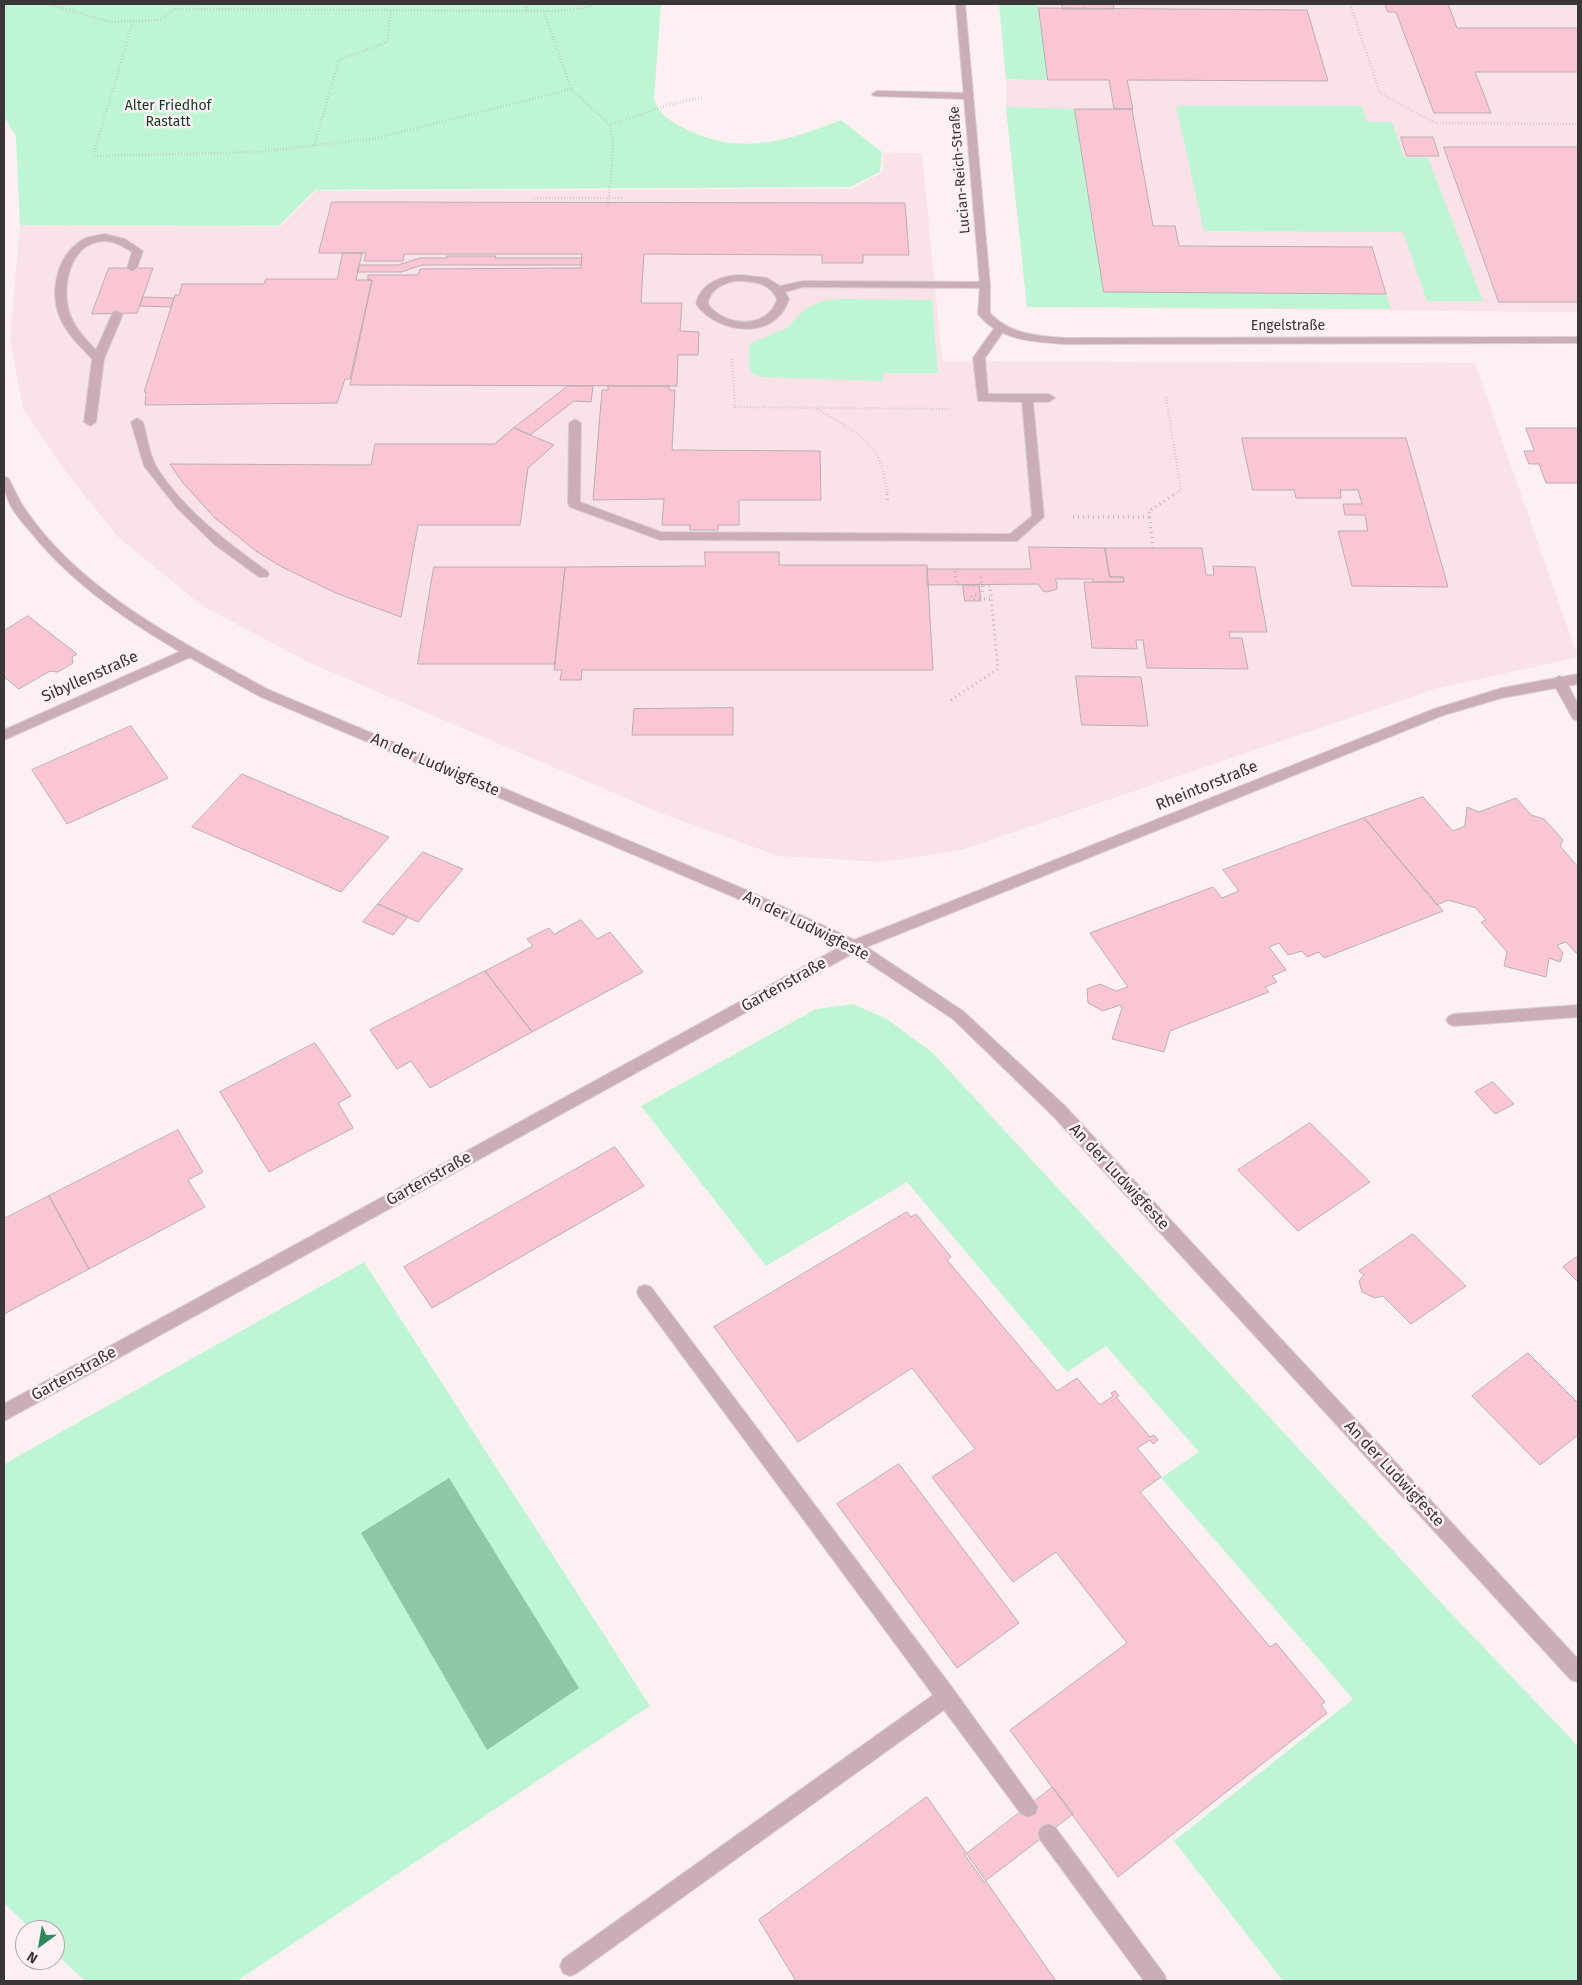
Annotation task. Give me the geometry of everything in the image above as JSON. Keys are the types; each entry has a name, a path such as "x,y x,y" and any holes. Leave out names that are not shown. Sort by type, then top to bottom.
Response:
{"street":[{"name":"Lucian-Reich-Straße","path":"960,4 985,285 984,314 999,329"},
{"path":"877,94 967,96"},
{"path":"98,359 74,332 63,311 61,290 66,262 73,251 90,242 106,237 118,238 138,250 132,268"},
{"path":"743,278 760,280 778,290 781,294 783,304 773,317 759,323 734,325 718,321 707,313 702,304 708,290 726,280 743,278"},
{"path":"778,290 803,284 985,285"},
{"path":"90,422 98,359 117,314"},
{"path":"999,329 979,358 982,398 1049,398"},
{"name":"Engelstraße","path":"999,329 1026,337 1066,341 1578,340"},
{"path":"575,424 574,504 660,536 1013,538 1038,517 1027,398"},
{"path":"137,422 150,466 181,505 219,542 263,574"},
{"name":"An der Ludwigfeste","path":"4,481 22,515 62,560 116,604 190,652 264,693 739,893 854,946 958,1015 1059,1111 1578,1673"},
{"name":"Sibyllenstraße","path":"4,735 190,652"},
{"name":"Rheintorstraße","path":"854,946 1439,712 1502,692 1578,679"},
{"path":"1559,681 1578,716"},
{"name":"Gartenstraße","path":"4,1412 854,946"},
{"path":"1454,1020 1578,1011"},
{"path":"645,1292 1028,1807"},
{"path":"570,1966 948,1697"},
{"path":"1048,1834 1157,1981"}],"path":[{"path":"49,4 110,22 161,20 175,9 544,11 585,8 596,4"},
{"path":"525,4 526,11"},
{"path":"1084,4 1085,9"},
{"path":"1350,4 1380,93 1435,123 1578,124"},
{"path":"314,146 339,60 387,42 391,10"},
{"path":"544,11 571,89 610,125 613,142 608,205"},
{"path":"133,22 93,156 256,152 372,138 571,89"},
{"path":"610,125 671,104 704,97"},
{"path":"534,198 623,198"},
{"path":"734,325 731,344 735,407 952,409"},
{"path":"1154,548 1149,512 1181,490 1166,397"},
{"path":"816,408 870,441 882,457 887,478 890,537"},
{"path":"1088,517 1150,517"},
{"path":"982,591 982,595 972,595 972,599 991,599"},
{"path":"951,700 998,669 990,594"}],"shaded area":[{"path":"999,4 1578,4 1578,312 1027,307 1006,107 1006,79"},
{"path":"883,153 922,153 942,361 1475,363 1578,657 1435,689 958,851 881,862 778,856 663,814 310,663 202,606 118,537 60,464 23,409 10,338 20,225 280,227 316,191 851,189 883,172"},
{"path":"449,1478 579,1688 487,1750 361,1533"}],"green space":[{"name":"Alter Friedhof Rastatt","path":"4,4 661,4 654,99 661,113 668,119 703,136 723,142 742,144 781,140 801,135 841,120 882,152 880,172 850,187 315,190 279,226 20,225 16,137 4,116"},
{"path":"999,4 1038,4 1048,80 1006,79"},
{"path":"1176,106 1362,106 1367,122 1392,122 1404,157 1428,158 1483,301 1427,301 1403,232 1204,231"},
{"path":"1006,107 1075,109 1104,292 1386,294 1391,309 1027,307"},
{"path":"844,299 932,300 938,373 883,373 883,381 762,377 753,374 749,366 749,344 787,328 805,309 822,301"},
{"path":"853,1004 887,1019 933,1053 1445,1607 1578,1746 1578,1981 1283,1981 1174,1841 1353,1699 1161,1478 1199,1452 1106,1346 1067,1372 907,1182 766,1266 641,1106 816,1009"},
{"path":"364,1262 650,1706 237,1981 85,1981 65,1962 65,1920 22,1920 4,1903 4,1464"}],"building":[{"path":"1062,4 1113,4 1114,9 1063,9"},
{"path":"1385,4 1448,4 1457,28 1578,28 1578,72 1475,72 1491,113 1434,113 1396,12 1388,12"},
{"path":"1039,8 1307,10 1328,81 1127,80 1133,109 1114,109 1109,80 1048,80"},
{"path":"1075,109 1132,109 1153,226 1175,226 1179,246 1372,247 1386,294 1104,292"},
{"path":"1401,137 1433,137 1439,156 1407,156"},
{"path":"1444,147 1578,147 1578,302 1499,302"},
{"path":"332,202 905,203 909,255 863,255 863,263 822,263 822,255 644,254 641,303 682,303 680,331 699,332 698,355 678,355 677,386 350,385 372,280 368,280 368,275 418,275 420,269 581,268 582,254 404,254 403,261 364,261 366,253 319,253"},
{"path":"343,253 362,253 356,280 372,280 350,379 345,379 337,403 145,405 146,392 144,392 175,295 179,295 182,284 264,284 266,279 337,279"},
{"path":"447,256 582,258 581,265 422,265 401,272 357,272 359,265 398,265 420,258 447,258"},
{"path":"109,268 153,268 137,313 92,314"},
{"path":"143,297 174,298 171,307 140,306"},
{"path":"568,386 593,386 591,402 574,401 530,435 514,428"},
{"path":"608,386 669,386 669,390 675,390 672,450 820,451 821,500 739,500 739,525 718,525 718,530 690,530 690,525 662,525 664,499 593,500 602,390 608,390"},
{"path":"514,428 554,445 528,468 520,525 418,525 401,617 338,594 280,566 256,551 215,518 183,483 170,464 371,465 375,444 494,444"},
{"path":"1526,428 1578,428 1578,483 1546,483 1539,464 1529,464 1524,451 1534,451"},
{"path":"1242,438 1406,438 1448,587 1352,586 1338,531 1368,531 1365,515 1345,515 1343,504 1362,504 1358,490 1340,490 1341,498 1296,498 1294,490 1253,490"},
{"path":"1029,547 1105,548 1110,577 1123,577 1124,582 1093,582 1093,579 1055,579 1057,589 1047,592 1043,591 1038,584 927,585 927,569 1031,569"},
{"path":"1105,548 1202,548 1206,575 1214,575 1213,566 1255,567 1267,632 1229,632 1230,638 1242,638 1248,669 1147,668 1143,640 1136,640 1137,649 1092,648 1084,582 1124,582 1123,577 1110,577"},
{"path":"705,552 779,552 779,565 927,565 933,670 582,670 581,680 560,680 562,670 554,670 565,567 705,566"},
{"path":"434,567 565,567 555,664 418,664"},
{"path":"963,585 979,585 981,601 965,601"},
{"path":"28,616 77,654 72,657 73,663 58,672 50,671 19,689 4,677 4,631"},
{"path":"1076,676 1141,677 1148,726 1082,725"},
{"path":"733,708 733,735 632,735 634,709"},
{"path":"131,726 168,778 67,824 32,770"},
{"path":"242,774 389,837 341,892 192,827"},
{"path":"1423,797 1453,831 1465,826 1467,807 1479,812 1516,798 1531,815 1544,819 1563,840 1560,846 1578,867 1578,952 1576,953 1566,942 1557,945 1563,953 1560,962 1549,958 1546,977 1504,966 1507,952 1481,922 1486,920 1476,908 1448,900 1437,905 1364,818"},
{"path":"1364,818 1443,911 1324,958 1319,952 1307,957 1302,951 1288,955 1279,943 1269,947 1286,970 1272,976 1277,982 1265,987 1269,992 1170,1031 1164,1052 1112,1039 1122,1008 1120,1005 1103,1011 1088,1003 1087,989 1100,984 1116,991 1128,987 1090,933 1213,887 1222,898 1239,891 1223,870"},
{"path":"423,852 463,869 418,922 378,904"},
{"path":"378,904 408,917 393,935 363,922"},
{"path":"581,920 597,939 610,932 643,972 532,1032 485,971 533,946 527,939 549,928 554,934"},
{"path":"485,971 532,1032 430,1088 411,1061 397,1069 370,1030"},
{"path":"315,1043 351,1096 338,1103 353,1128 269,1172 220,1092"},
{"path":"1493,1082 1514,1104 1495,1114 1475,1092"},
{"path":"1310,1123 1370,1182 1298,1231 1238,1170"},
{"path":"178,1130 203,1172 188,1180 205,1207 89,1269 49,1196"},
{"path":"615,1147 644,1186 432,1308 404,1267"},
{"path":"49,1196 89,1269 4,1314 4,1219"},
{"path":"907,1212 911,1217 916,1214 951,1257 947,1260 1057,1391 1077,1378 1100,1405 1113,1396 1111,1393 1115,1391 1119,1396 1116,1397 1150,1437 1154,1435 1158,1440 1153,1444 1150,1440 1137,1448 1161,1477 1140,1492 1270,1647 1276,1643 1325,1702 1321,1705 1327,1713 1118,1877 1010,1730 1127,1643 1056,1552 1013,1582 932,1477 975,1449 912,1368 798,1442 714,1327"},
{"path":"1413,1234 1466,1286 1411,1324 1383,1296 1375,1298 1362,1292 1359,1281 1364,1275 1359,1271"},
{"path":"1578,1256 1578,1282 1563,1267"},
{"path":"1528,1353 1578,1403 1578,1435 1540,1465 1472,1396"},
{"path":"899,1464 1019,1623 957,1668 837,1504"},
{"path":"1053,1787 1073,1814 984,1882 965,1855"},
{"path":"927,1797 1056,1981 796,1981 759,1920"}]}
